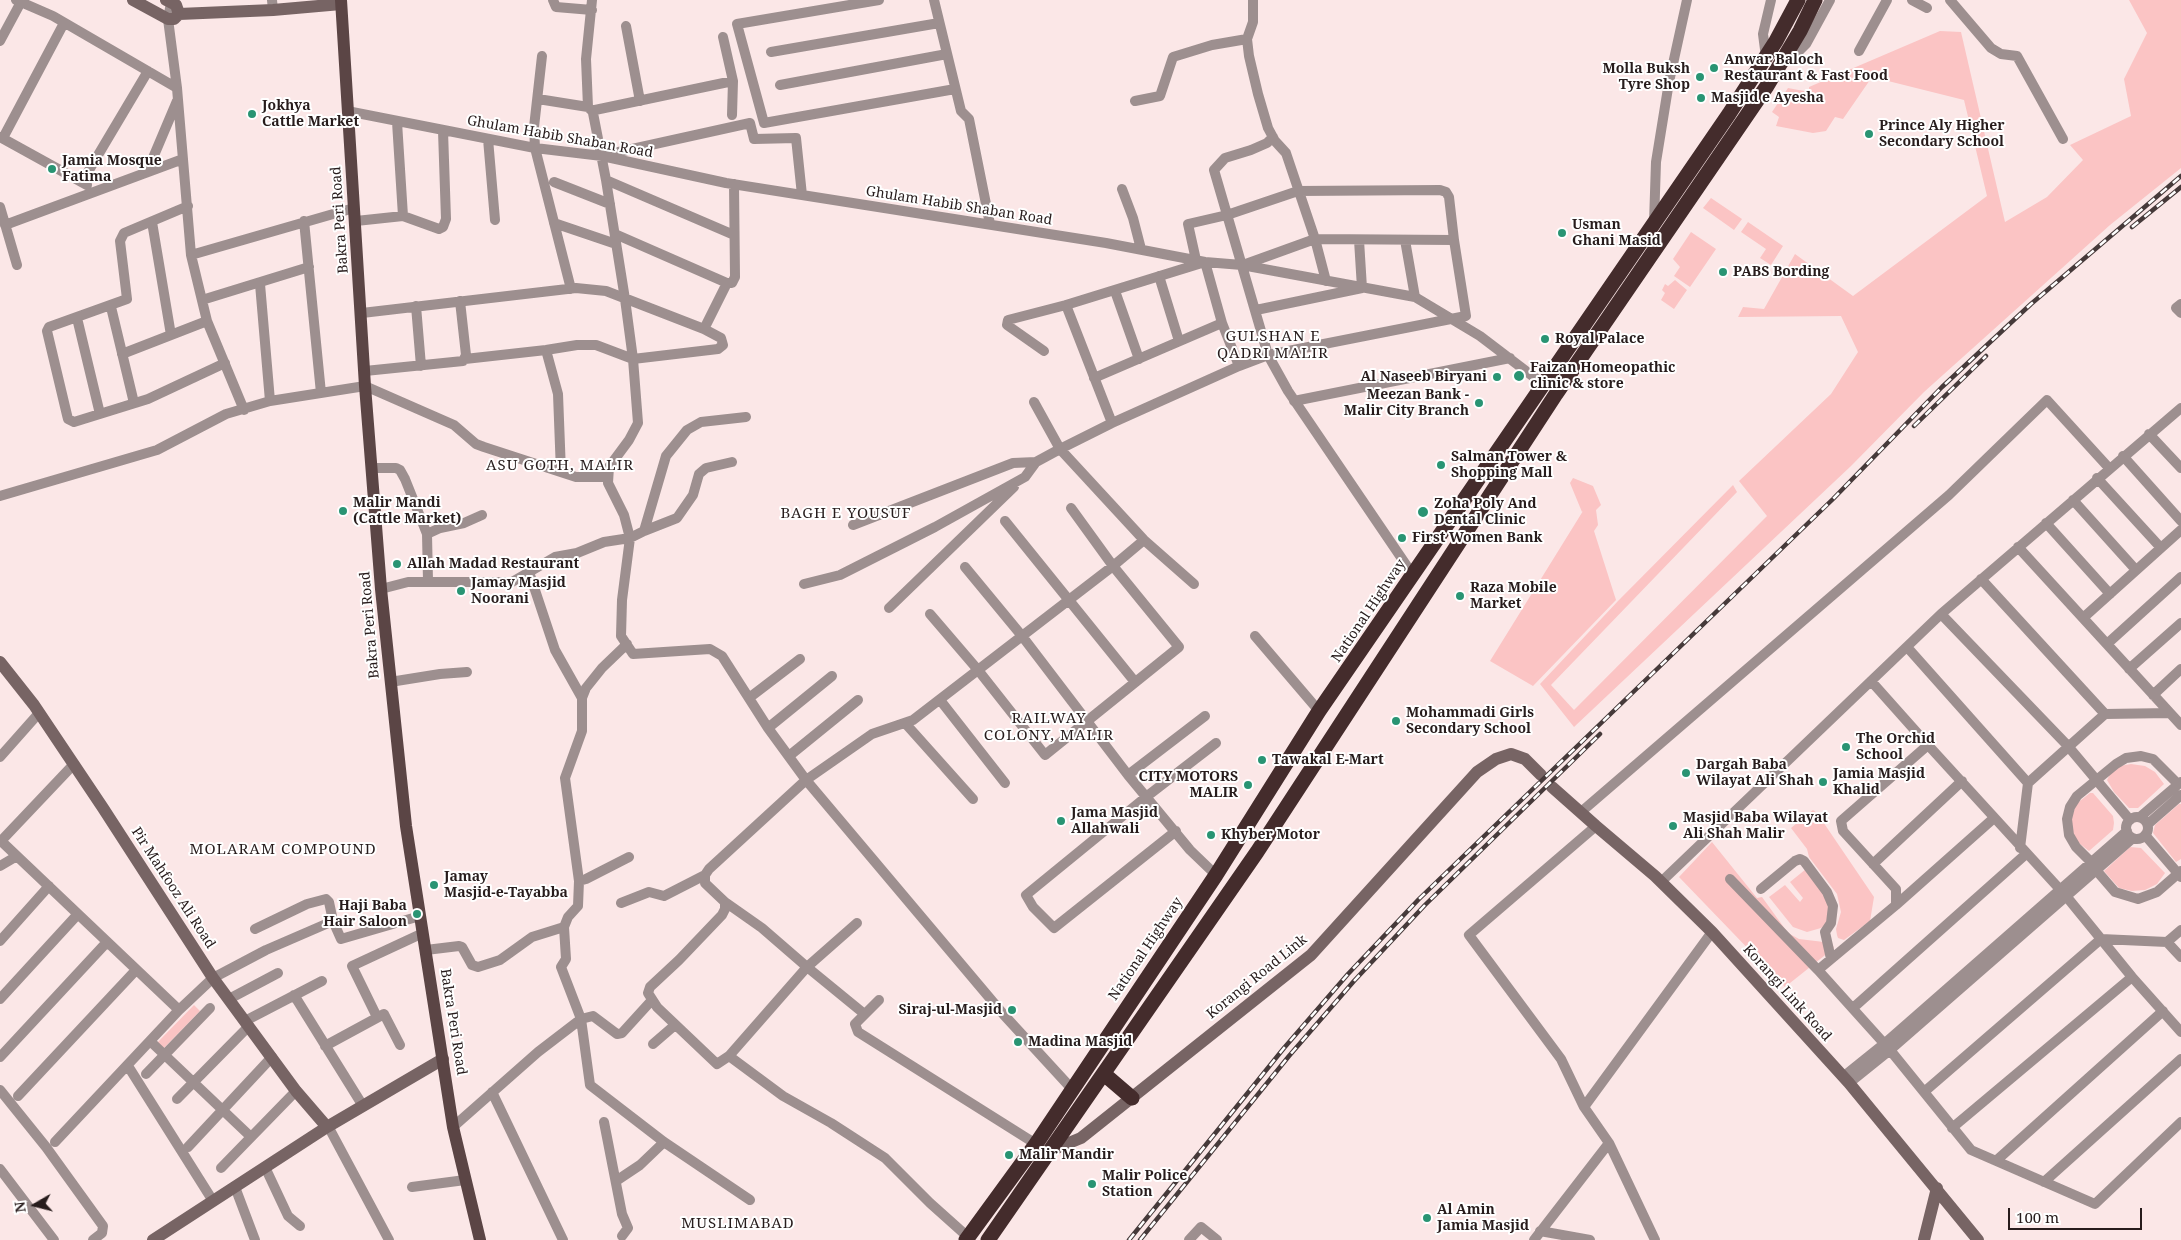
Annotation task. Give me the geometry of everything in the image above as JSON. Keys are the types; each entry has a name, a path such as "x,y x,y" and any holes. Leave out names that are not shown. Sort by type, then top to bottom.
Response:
{"highway":[{"name":"National Highway","path":"988,1240 1042,1148 1071,1088 1216,875 1319,711 1654,224 1766,57 1798,0"},
{"name":"National Highway","path":"967,1238 1104,1074 1257,852 1514,456 1783,60 1815,0"},
{"path":"1634,253 1648,260"},
{"path":"1104,1074 1132,1098"}],"main road":[{"path":"133,0 174,16 272,5 341,2"},
{"path":"169,2 176,5 174,16"},
{"name":"Bakra Peri Road","path":"341,2 381,589 406,826 453,1127 480,1240"},
{"name":"Pir Mahfooz Ali Road","path":"1,667 39,713 74,764 213,978 296,1091 328,1126"},
{"name":"Korangi Road Link","path":"1042,1148 1081,1138 1311,955 1477,772 1496,759 1511,754 1525,759 1541,775"},
{"name":"Korangi Link Road","path":"1552,787 1661,882 1712,932 1846,1080 1978,1240"},
{"path":"154,1240 328,1126 443,1060"},
{"path":"1924,1240 1936,1188"}],"street":[{"path":"553,0 556,7 592,5 586,59 590,110 602,156 633,359 638,423 629,440 609,467 608,477 608,483 624,515 630,538 622,600 621,636 633,654 710,649 722,656 768,728 806,780 1004,1015 1071,1088"},
{"path":"879,0 736,24 762,120 767,122 956,89"},
{"path":"934,0 961,111 969,119 990,224"},
{"path":"1253,0 1253,22 1247,39 1258,94 1273,137 1286,153 1315,239 1326,281"},
{"path":"1654,224 1656,162 1669,82 1687,0"},
{"path":"1766,57 1763,34 1771,0"},
{"path":"1783,60 1798,52 1806,44 1830,0"},
{"path":"1859,51 1887,0"},
{"path":"1912,0 1927,8"},
{"path":"1950,0 1991,48 2001,54 2017,56 2063,139"},
{"path":"0,41 18,1 64,23 177,88"},
{"path":"174,16 177,100 191,255 207,321 244,410"},
{"path":"64,23 1,137 97,190"},
{"path":"771,52 939,23"},
{"path":"626,26 640,101"},
{"path":"723,37 733,81 732,115"},
{"path":"1136,101 1160,96 1173,57 1212,45 1247,39"},
{"path":"780,86 947,54"},
{"path":"542,56 534,127 535,148 571,289"},
{"path":"82,182 148,71"},
{"path":"538,99 595,110 733,81"},
{"path":"148,172 177,100"},
{"name":"Ghulam Habib Shaban Road","path":"348,111 488,140 602,156 734,184 990,224 1201,261 1242,265 1415,297 1510,358 1543,384"},
{"path":"396,122 403,216"},
{"path":"602,156 750,123 754,139 796,138 802,195"},
{"path":"191,255 304,221 355,215 403,216 439,228 446,224 443,131"},
{"path":"1273,137 1267,143 1252,150 1225,158 1214,170 1268,355 1294,401 1413,575"},
{"path":"488,140 495,220"},
{"path":"5,225 183,159"},
{"path":"606,180 734,235"},
{"path":"554,182 610,204"},
{"path":"554,224 616,239 727,283 732,283 735,277 734,184"},
{"path":"1122,189 1133,218 1140,249"},
{"path":"889,608 1024,477 1036,462 1060,449 1112,423 1239,366 1268,355 1466,316 1449,198 1446,192 1440,190 1298,191 1227,215 1188,224 1239,366"},
{"path":"188,206 124,233 121,237 128,296 125,301 50,326 47,331 68,419 74,422 148,399 225,363"},
{"path":"0,207 17,264"},
{"path":"304,221 321,393"},
{"path":"152,222 172,335"},
{"path":"1242,265 1315,239 1454,240"},
{"path":"1256,310 1362,288 1359,240"},
{"path":"1405,240 1415,297"},
{"path":"1044,351 1007,325 1006,322 1115,290 1201,261"},
{"path":"202,300 309,268"},
{"path":"1159,276 1180,341"},
{"path":"704,329 727,283"},
{"path":"260,284 270,402"},
{"path":"362,312 571,289 606,291 704,329 721,338 723,345 718,349 633,359 596,345 577,345 465,359 459,362 365,371"},
{"path":"1115,290 1138,359"},
{"path":"460,302 465,359"},
{"path":"2181,304 2176,308 2181,313"},
{"path":"1066,305 1112,423"},
{"path":"111,306 134,403"},
{"path":"416,306 422,366"},
{"path":"77,318 100,414"},
{"path":"122,354 207,321"},
{"path":"1094,378 1222,323"},
{"path":"546,350 558,394 561,472"},
{"path":"1294,401 1510,358"},
{"path":"0,496 157,450 226,414 270,402 366,386 454,425 476,444 576,477 608,477"},
{"path":"1581,812 1949,495 2047,400 2109,468"},
{"path":"1034,402 1060,449 1144,540 1194,584"},
{"path":"1661,882 1941,614 2097,478 2149,434 2179,412"},
{"path":"644,531 666,456 687,430 701,422 746,417"},
{"path":"2149,434 2181,468"},
{"path":"2123,456 2181,521"},
{"path":"381,589 408,582 512,582 545,561 555,557 578,552 604,542 630,538 677,518 693,495 699,474 706,468 732,462"},
{"path":"852,525 1012,463 1036,462"},
{"path":"372,468 400,470 426,534 428,581"},
{"path":"804,584 840,575 935,527 1024,477"},
{"path":"2097,478 2161,548"},
{"path":"2073,500 2136,570"},
{"path":"930,614 978,670 1045,755 1179,647 1113,566 1071,508"},
{"path":"426,534 440,528 464,523 482,515"},
{"path":"1005,522 1135,682"},
{"path":"2046,523 2110,594"},
{"path":"2083,618 2181,530"},
{"path":"621,903 649,892 664,896 706,875 806,780 872,734 913,720 1144,540"},
{"path":"2018,547 2177,719"},
{"path":"965,567 1088,720 1128,775 1190,850 1216,875"},
{"path":"529,572 555,650 582,698"},
{"path":"2106,644 2181,577"},
{"path":"1981,579 2105,714"},
{"path":"1941,614 2067,745 2097,780 2148,828 2145,836"},
{"path":"2129,669 2181,623"},
{"path":"1255,636 1319,711"},
{"path":"627,644 602,668 586,688 582,698 582,731 565,778 579,881 578,906 568,917 564,928 566,959 561,967 581,1019 590,1085 664,1142 750,1200"},
{"path":"1907,647 2028,783"},
{"path":"749,698 800,659"},
{"path":"2153,695 2181,669"},
{"path":"390,682 466,672"},
{"path":"768,728 832,676"},
{"path":"1871,681 2062,893 2181,1032"},
{"path":"789,756 858,700"},
{"path":"940,700 1005,783"},
{"path":"0,756 39,713"},
{"path":"1853,1008 2023,851 2028,783 2067,745 2105,714 2177,719"},
{"path":"1128,775 1205,716"},
{"path":"905,724 972,799"},
{"path":"1176,831 1054,928 1033,907 1026,895 1146,797 1216,743"},
{"path":"1896,905 1896,889 1843,831 1841,821 1928,745"},
{"path":"1846,1080 1887,1047 2062,893 2094,866 2130,834 2139,820 2180,783 2153,759 2141,756 2126,758 2077,796 2070,806 2066,819 2069,835 2076,847 2094,866 2114,892 2138,898 2156,892 2180,874 2145,836"},
{"path":"74,764 1,841 179,1010"},
{"path":"1873,864 1962,781"},
{"path":"2139,820 2181,795"},
{"path":"1818,970 1896,905 1994,818"},
{"path":"1596,826 1469,935 1561,1059 1584,1107 1609,1143 1655,1240"},
{"path":"2130,834 2142,838 2145,836"},
{"path":"0,866 17,856"},
{"path":"579,881 629,857"},
{"path":"1761,889 1795,861 1800,859 1804,861 1827,892 1833,906 1831,923 1825,932 1831,960"},
{"path":"706,875 705,883 711,890 762,928 862,1012"},
{"path":"1730,879 1853,1008 1971,1150 2095,1204 2181,1122"},
{"path":"0,941 49,886"},
{"path":"255,929 307,904 326,899 329,902 339,938 343,940 420,916"},
{"path":"725,902 725,909 722,914 650,987 648,993 675,1025 717,1064 729,1056 807,967 857,923"},
{"path":"0,999 78,914"},
{"path":"55,1142 179,1010 213,978 266,950 333,921"},
{"path":"426,950 459,946 462,947 472,965 478,967 500,960 532,937 564,928"},
{"path":"1924,1092 2101,939 2167,942 2181,930"},
{"path":"1584,1107 1712,932"},
{"path":"377,1017 352,966 423,933"},
{"path":"1,1055 107,942"},
{"path":"2167,942 2181,957"},
{"path":"18,1096 136,970"},
{"path":"229,999 278,973"},
{"path":"1952,1128 2132,977"},
{"path":"177,1100 247,1024 322,981"},
{"path":"294,996 362,1106"},
{"path":"453,1127 538,1052 581,1019 592,1016 617,1034 622,1033 652,1000"},
{"path":"879,1000 855,1024 858,1032 1042,1148"},
{"path":"146,1074 210,1008"},
{"path":"1997,1160 2163,1011"},
{"path":"325,1046 382,1014 386,1015 400,1045"},
{"path":"652,1044 675,1025"},
{"path":"150,1041 251,1137"},
{"path":"729,1056 783,1096 831,1123 885,1158 967,1238"},
{"path":"188,1147 272,1057"},
{"path":"2044,1182 2181,1058"},
{"path":"128,1066 213,1201"},
{"path":"0,1090 46,1147 103,1226 102,1233 94,1240"},
{"path":"221,1168 296,1091"},
{"path":"492,1092 564,1240"},
{"path":"604,1122 622,1214 628,1228 621,1239"},
{"path":"328,1126 389,1240"},
{"path":"616,1180 640,1165 664,1142"},
{"path":"1534,1240 1609,1143"},
{"path":"265,1167 288,1216 300,1226"},
{"path":"0,1169 54,1240"},
{"path":"412,1187 465,1180"},
{"path":"235,1187 255,1240"},
{"path":"1189,1240 1201,1227 1217,1240"},
{"path":"1540,1231 1590,1240"}],"shaded area":[{"path":"2129,0 2181,0 2181,168 2110,225 1924,392 1851,466 1574,727 1540,684 1618,601 1733,485 1737,492 1551,685 1574,710 1767,516 1739,481 1831,394 1858,352 1841,316 1738,317 1743,307 1764,309 1795,254 1853,296 1987,196 1964,100 1872,77 1843,119 1835,117 1826,131 1813,133 1776,126 1779,117 1772,112 1788,88 1809,92 1809,87 1940,31 1961,32 2005,222 2047,197 2083,160 2070,145 2131,116 2124,79 2147,33"},
{"path":"1711,198 1742,219 1734,230 1703,208"},
{"path":"1748,222 1783,246 1771,265 1760,258 1766,249 1741,232"},
{"path":"1691,232 1716,249 1690,287 1674,276 1680,267 1673,259"},
{"path":"1675,280 1687,290 1674,309 1661,300 1665,293 1662,290 1665,284 1668,286"},
{"path":"1573,478 1593,486 1601,505 1596,510 1598,525 1594,531 1616,600 1533,686 1490,661 1583,511 1570,483"},
{"path":"2131,764 2145,766 2155,772 2164,784 2138,808 2129,808 2114,792 2107,780 2110,774 2120,766"},
{"path":"2090,793 2093,793 2113,816 2114,823 2113,830 2089,851 2075,840 2071,830 2072,816 2076,804"},
{"path":"2181,804 2181,859 2176,862 2153,833 2155,825"},
{"path":"1813,810 1817,813 1874,897 1870,921 1844,940 1838,938 1836,929 1841,912 1837,894 1809,857 1807,849 1791,828"},
{"path":"1712,842 1757,898 1762,897 1788,933 1799,939 1832,943 1834,948 1785,987 1679,877"},
{"path":"2130,847 2141,848 2165,873 2157,884 2145,890 2132,891 2119,888 2104,871"},
{"path":"1806,869 1829,901 1827,923 1821,928 1807,932 1793,927 1769,897 1785,885 1800,902 1803,898 1790,882"},
{"path":"194,1005 200,1011 161,1051 155,1045"}],"railway":[{"path":"1129,1240 1284,1048 1348,974 1419,899 1833,499 1942,387 2031,304 2181,176"},
{"path":"2132,227 2181,187"},
{"path":"1914,426 1986,356"},
{"path":"1140,1240 1289,1056 1354,981 1425,905 1600,734"}],"place":[{"name":"Anwar Baloch Restaurant & Fast Food","path":"1714,68"},
{"name":"Molla Buksh Tyre Shop","path":"1700,77"},
{"name":"Masjid e Ayesha","path":"1701,98"},
{"name":"Jokhya Cattle Market","path":"252,114"},
{"name":"Prince Aly Higher Secondary School","path":"1869,134"},
{"name":"Jamia Mosque Fatima","path":"52,169"},
{"name":"Usman Ghani Masid","path":"1562,233"},
{"name":"PABS Bording","path":"1723,272"},
{"name":"Royal Palace","path":"1545,339"},
{"name":"Faizan Homeopathic clinic & store","path":"1519,376"},
{"name":"Al Naseeb Biryani","path":"1497,377"},
{"name":"Meezan Bank - Malir City Branch","path":"1479,403"},
{"name":"Salman Tower & Shopping Mall","path":"1441,465"},
{"name":"Malir Mandi (Cattle Market)","path":"343,511"},
{"name":"Zoha Poly And Dental Clinic","path":"1423,512"},
{"name":"First Women Bank","path":"1402,538"},
{"name":"Allah Madad Restaurant","path":"397,564"},
{"name":"Jamay Masjid Noorani","path":"461,591"},
{"name":"Raza Mobile Market","path":"1460,596"},
{"name":"Mohammadi Girls Secondary School","path":"1396,721"},
{"name":"The Orchid School","path":"1846,747"},
{"name":"Tawakal E-Mart","path":"1262,760"},
{"name":"Dargah Baba Wilayat Ali Shah","path":"1686,773"},
{"name":"Jamia Masjid Khalid","path":"1823,782"},
{"name":"CITY MOTORS MALIR","path":"1248,785"},
{"name":"Jama Masjid Allahwali","path":"1061,821"},
{"name":"Masjid Baba Wilayat Ali Shah Malir","path":"1673,826"},
{"name":"Khyber Motor","path":"1211,835"},
{"name":"Jamay Masjid-e-Tayabba","path":"434,885"},
{"name":"Haji Baba Hair Saloon","path":"417,914"},
{"name":"Siraj-ul-Masjid","path":"1012,1010"},
{"name":"Madina Masjid","path":"1018,1042"},
{"name":"Malir Mandir","path":"1009,1155"},
{"name":"Malir Police Station","path":"1092,1184"},
{"name":"Al Amin Jamia Masjid","path":"1427,1218"}],"district":[{"name":"GULSHAN E QADRI MALIR","path":"1273,346"},
{"name":"ASU GOTH, MALIR","path":"560,466"},
{"name":"BAGH E YOUSUF","path":"846,514"},
{"name":"RAILWAY COLONY, MALIR","path":"1049,728"},
{"name":"MOLARAM COMPOUND","path":"283,850"},
{"name":"MUSLIMABAD","path":"738,1224"}]}
